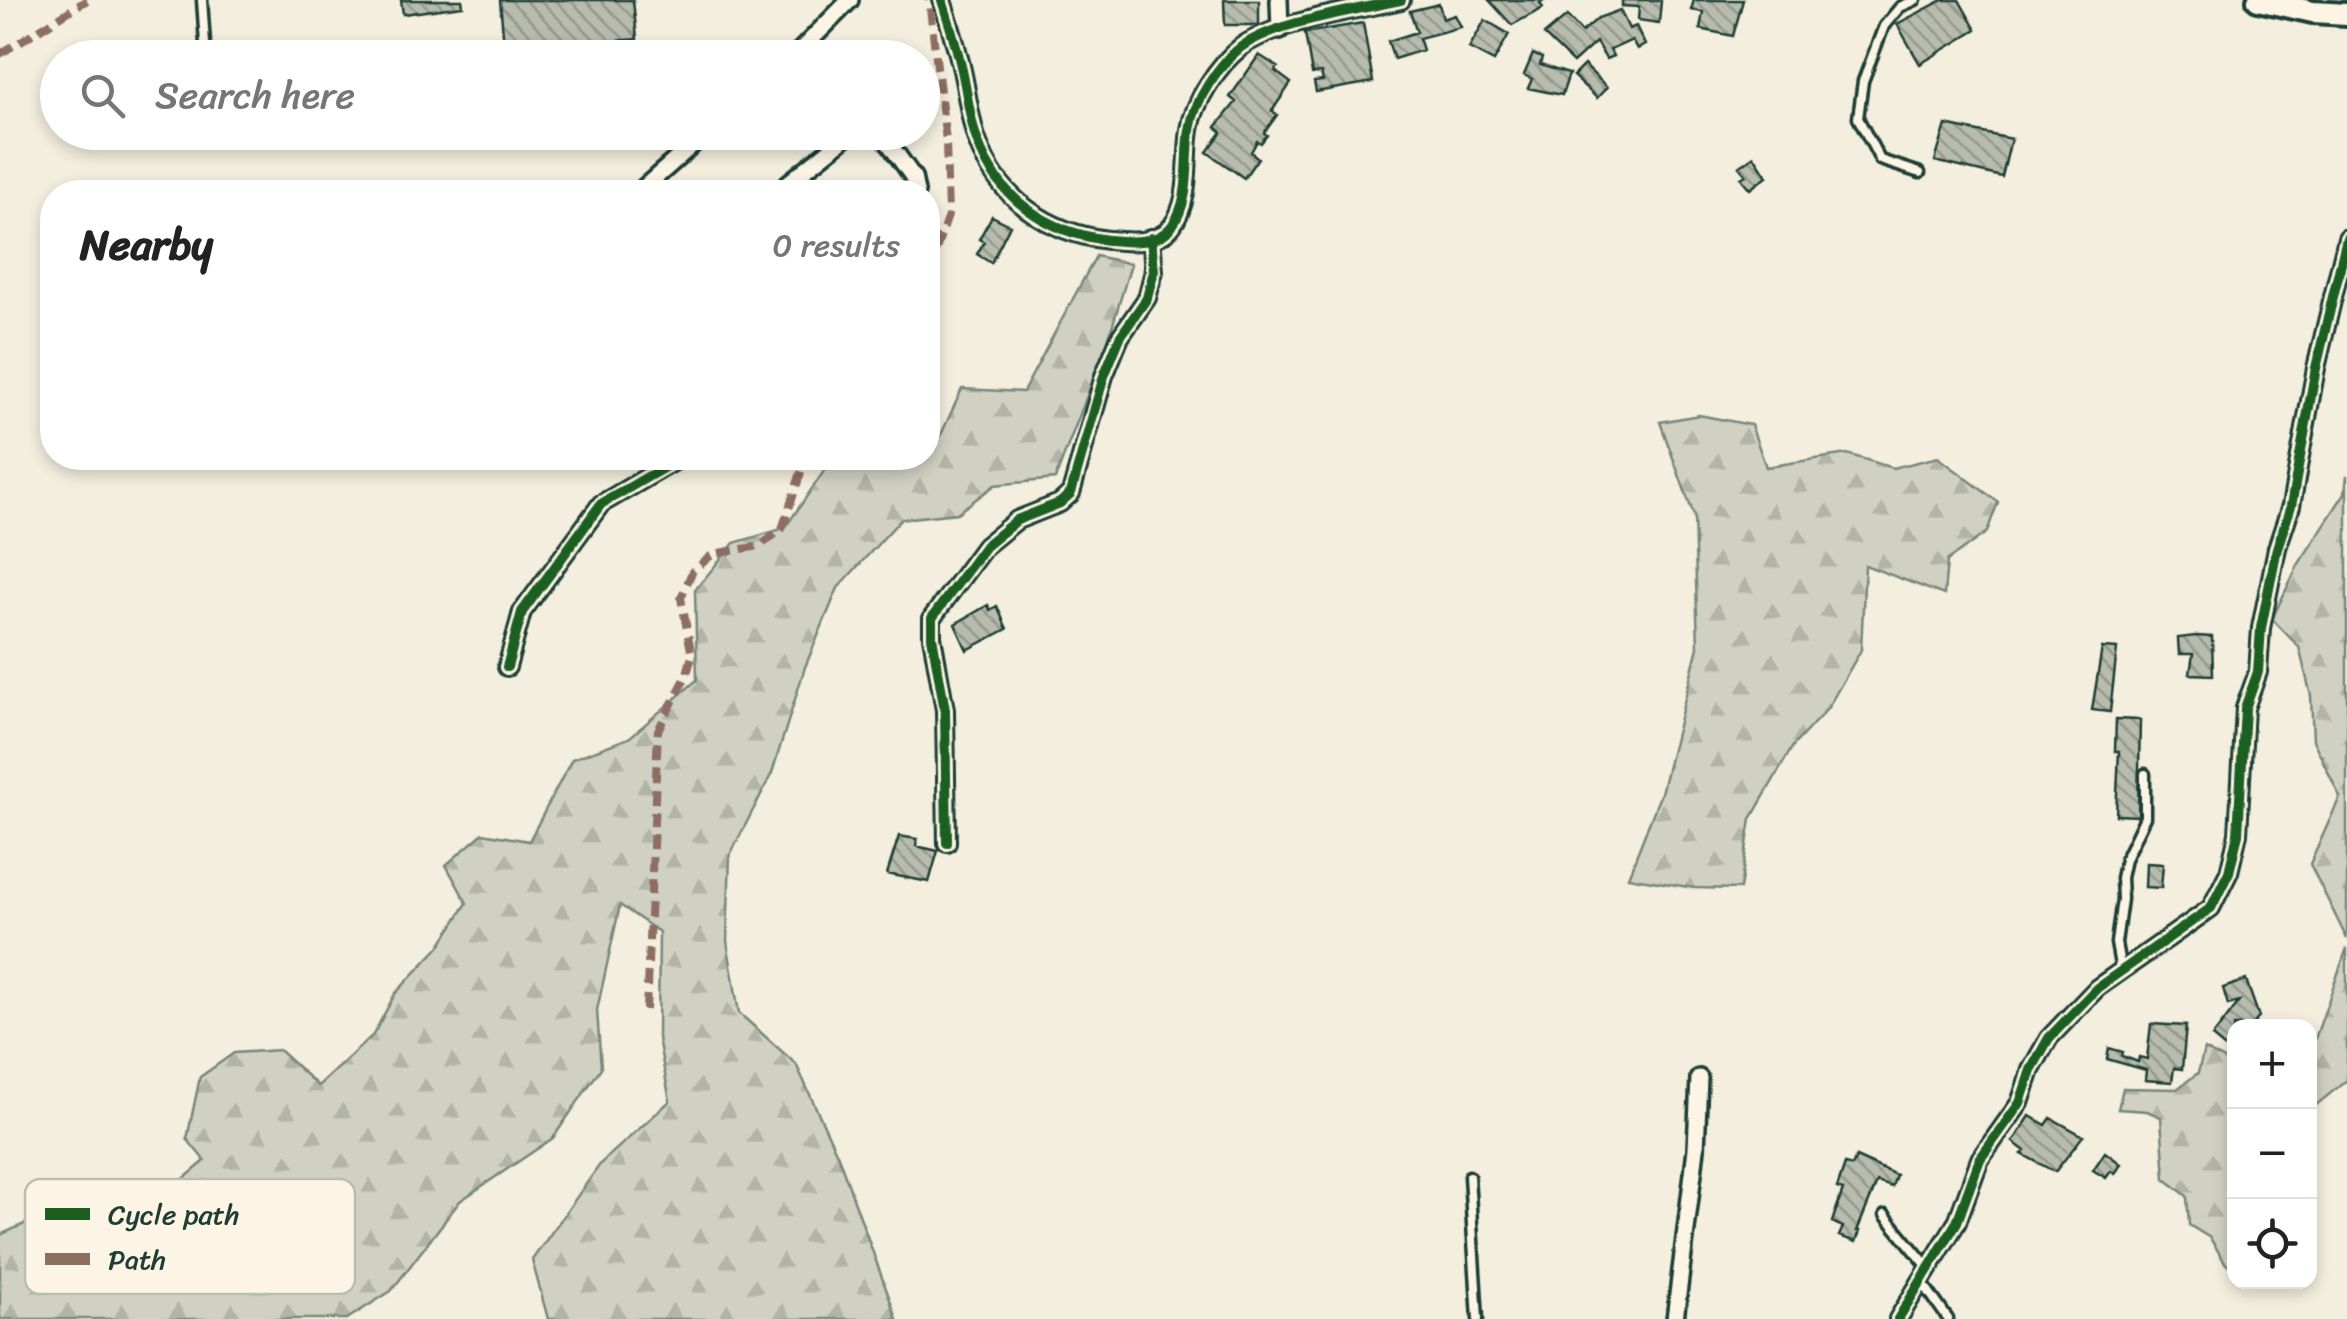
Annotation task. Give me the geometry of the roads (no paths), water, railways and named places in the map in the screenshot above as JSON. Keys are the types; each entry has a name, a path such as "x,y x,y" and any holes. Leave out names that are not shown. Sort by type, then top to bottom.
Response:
{"street":[{"path":"813,40 850,0"},
{"path":"942,0 976,137 1000,186 1033,214 1069,232 1134,242 1170,228 1181,208 1190,128 1202,96 1242,46 1280,30 1401,0"},
{"path":"1279,0 1280,30"},
{"path":"2258,0 2313,12 2347,14"},
{"path":"653,180 687,150"},
{"path":"792,180 830,150"},
{"path":"894,150 914,180"},
{"path":"947,843 945,710 932,618 985,546 1017,520 1060,503 1071,493 1104,376 1120,337 1147,298 1154,271 1150,238"},
{"path":"1898,1319 1957,1222 1980,1159 2020,1103 2049,1038 2097,988 2211,908 2229,872 2238,834 2245,708 2258,672 2260,628 2277,548 2291,506 2320,352 2347,238"},
{"path":"507,667 522,612 600,504 659,470"},
{"path":"1675,1319 1696,1149 1700,1078"}],"lane":[{"path":"202,0 205,40"},
{"path":"1916,0 1900,7 1884,26 1863,81 1858,118 1880,160 1920,173"},
{"path":"2121,971 2116,942 2122,899 2120,878 2145,817 2145,774"},
{"path":"1469,1176 1478,1319"},
{"path":"1886,1216 1948,1319"}]}
